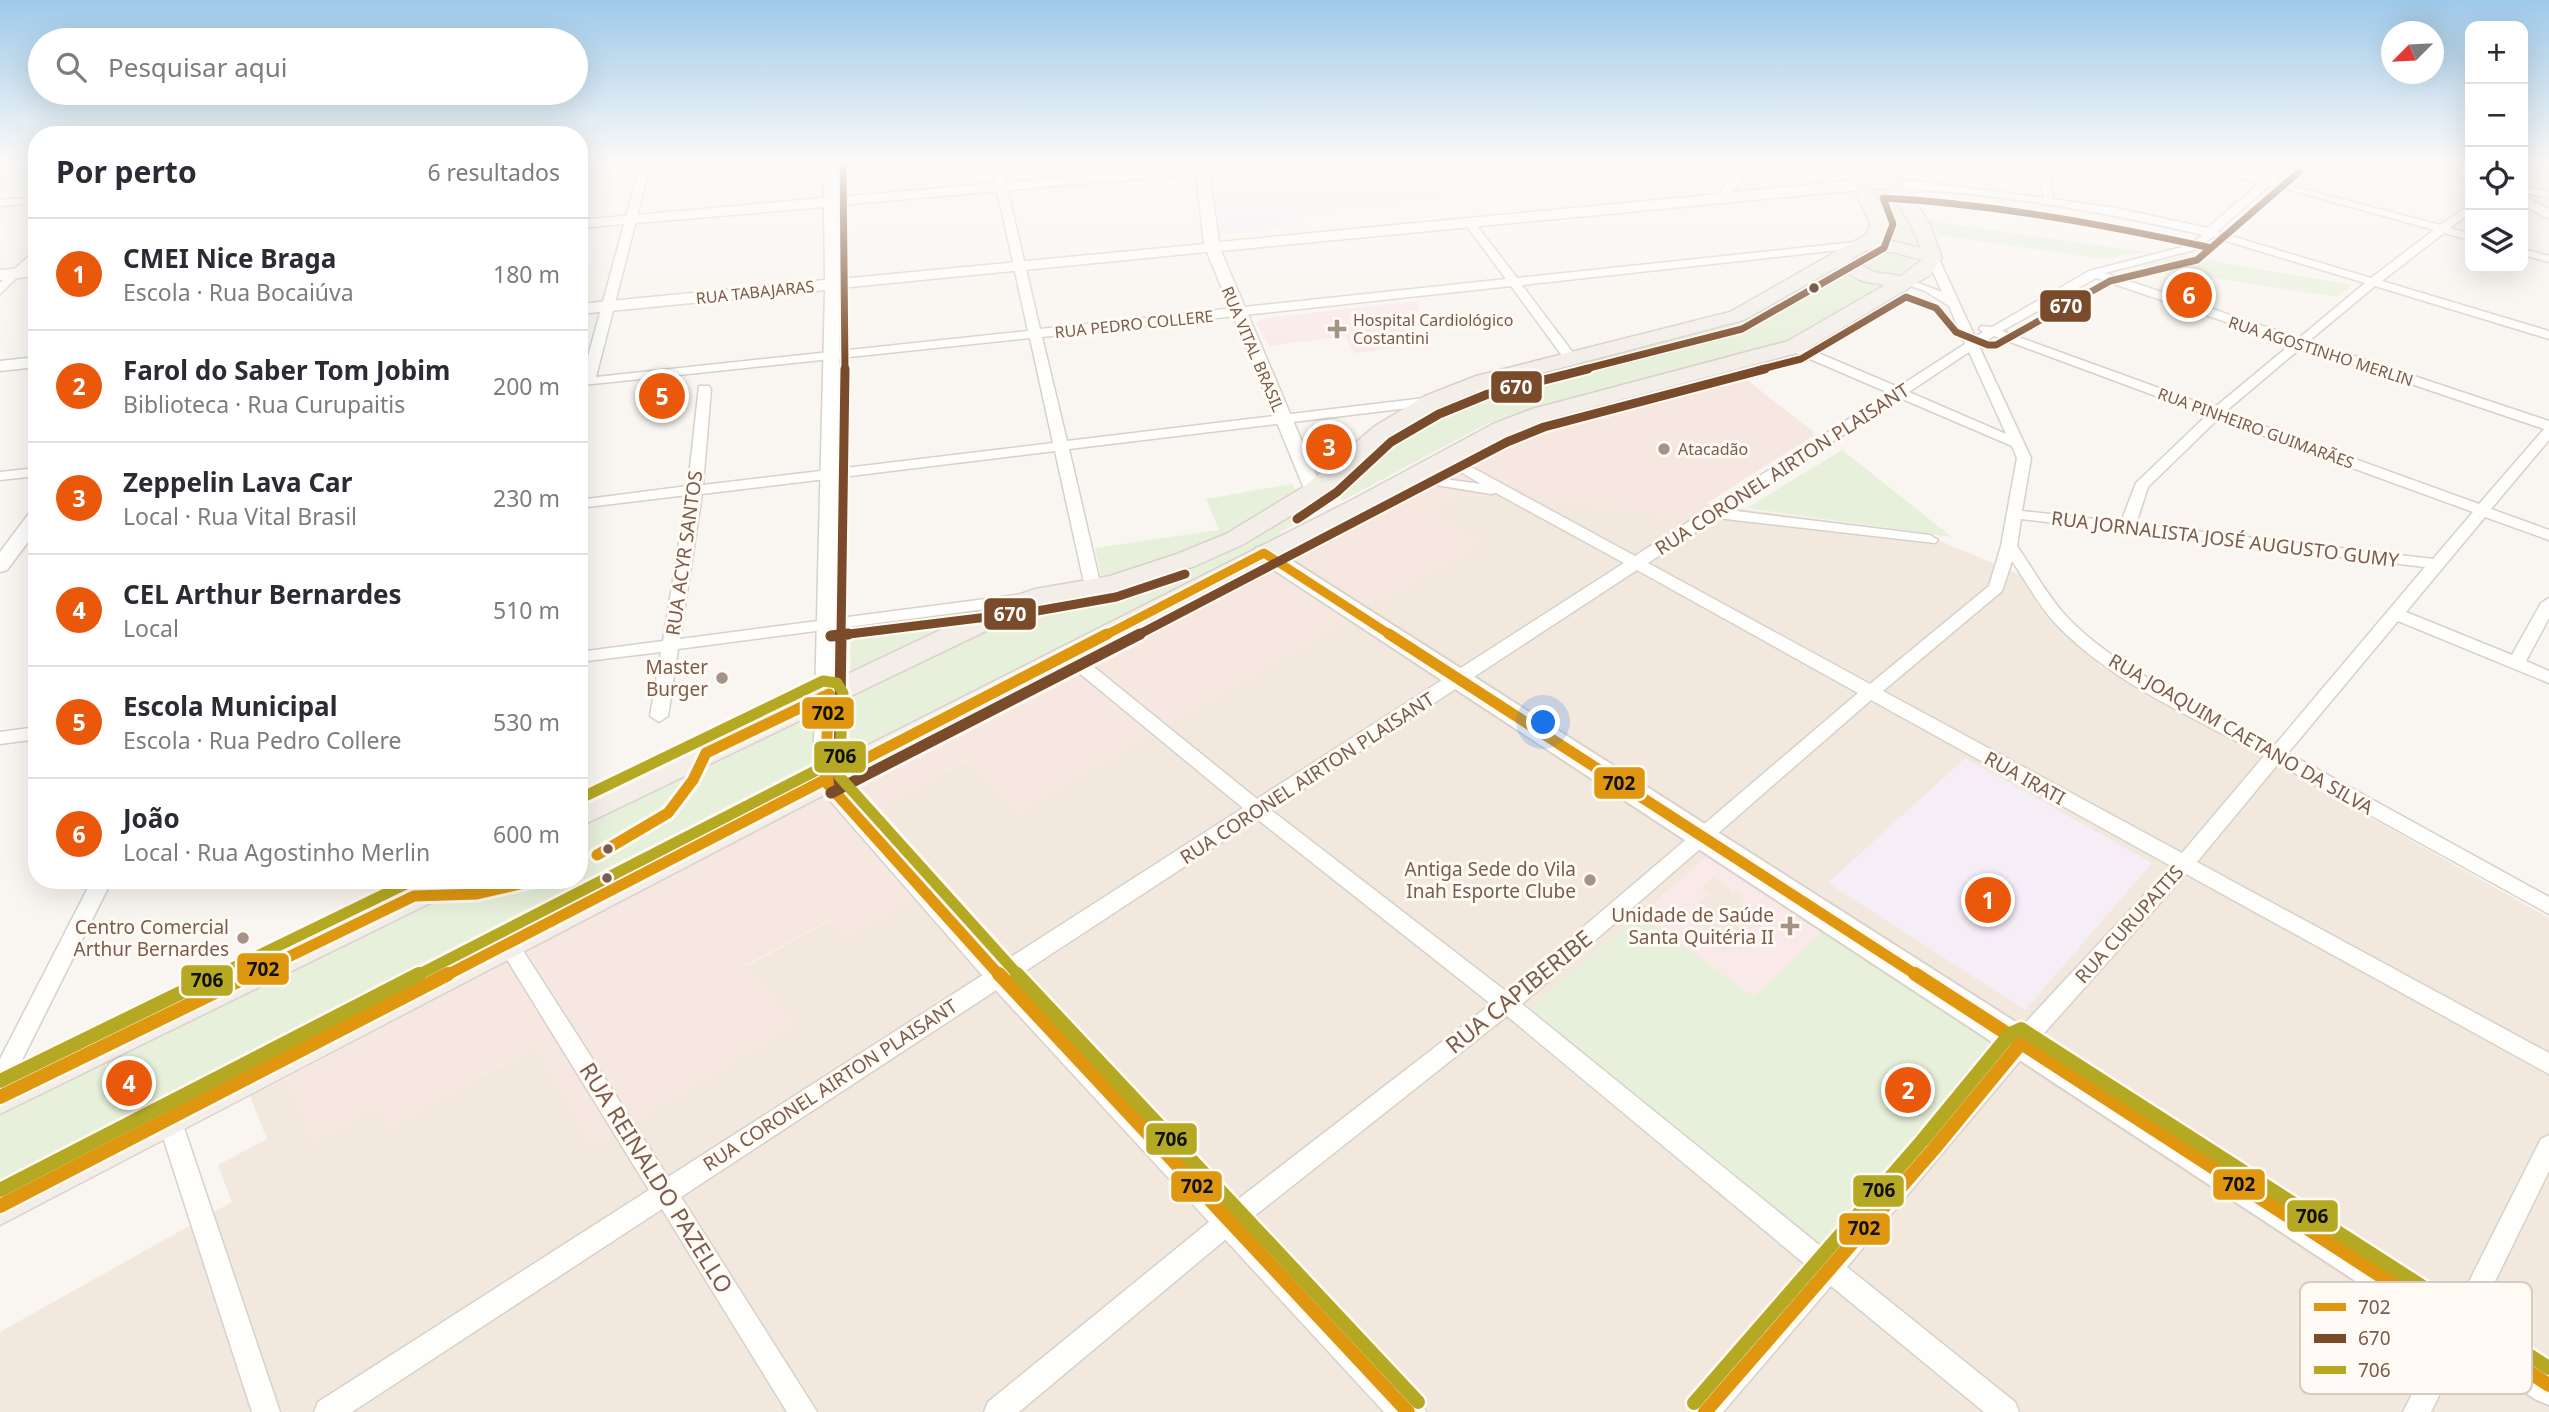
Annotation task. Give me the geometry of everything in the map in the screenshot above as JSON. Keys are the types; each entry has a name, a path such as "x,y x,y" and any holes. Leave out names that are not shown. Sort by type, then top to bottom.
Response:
{"main road":[{"path":"588,811 1035,597 1093,587 1186,560 1235,539 1321,486 1383,430 1433,401 1484,381 1718,323 1752,309 1840,260 1875,237 1878,228"},
{"path":"0,1206 1502,429 1540,414 1793,347 1923,271 1932,257 1928,240 1920,228"},
{"path":"1866,244 1894,246 1932,257"},
{"path":"1840,260 1869,276 1905,282"},
{"path":"1321,486 1326,488 1330,495 1357,506"},
{"path":"1321,486 1327,506 1326,520"},
{"path":"1264,553 2389,1282"},
{"path":"0,1097 428,889"},
{"path":"2532,1374 2549,1385"}],"street":[{"path":"606,306 628,228"},
{"path":"833,228 829,695 825,781 999,975 1408,1412"},
{"path":"1012,228 1093,587"},
{"name":"RUA VITAL BRASIL","path":"1209,228 1212,247 1237,313 1282,418 1311,479 1321,486"},
{"name":"RUA TABAJARAS","path":"588,308 1400,228"},
{"path":"1473,228 1571,358"},
{"name":"RUA TABAJARAS","path":"2192,228 2211,233"},
{"name":"RUA CORONEL AIRTON PLAISANT","path":"328,1412 999,975 1460,680 1992,332 2093,273 2120,263 2190,248 2217,228"},
{"path":"2436,228 2465,236"},
{"path":"2127,528 2141,486 2216,413 2440,229"},
{"path":"2211,233 2549,335"},
{"name":"RUA PEDRO COLLERE","path":"606,306 588,382 832,358 1866,244"},
{"name":"RUA PEDRO COLLERE","path":"1805,252 1824,253 1840,260"},
{"path":"2528,253 2549,259"},
{"path":"1932,257 2024,458 2009,546"},
{"path":"0,290 28,261"},
{"path":"0,275 28,272"},
{"name":"RUA AGOSTINHO MERLIN","path":"2093,273 2549,428"},
{"path":"1905,282 1929,289 1953,304"},
{"name":"RUA PINHEIRO GUIMARÃES","path":"1963,320 2549,535"},
{"path":"1793,347 2018,444"},
{"path":"0,366 28,363"},
{"name":"RUA ACYR SANTOS","path":"659,716 695,490 704,390"},
{"path":"588,503 1433,401"},
{"name":"RUA CURUPAITIS","path":"1705,1412 1933,1150 2021,1043 2184,864 2549,428"},
{"name":"RUA IRATI","path":"1446,459 1501,492 2549,1064"},
{"path":"0,476 28,473"},
{"name":"RUA IRATI","path":"1412,477 1501,492"},
{"path":"1715,513 1930,540"},
{"name":"RUA JORNALISTA JOSÉ AUGUSTO GUMY","path":"2014,514 2435,564"},
{"path":"0,566 28,528"},
{"name":"RUA CAPIBERIBE","path":"998,1412 1229,1221 1507,1004 1869,692 1996,588 2009,546"},
{"name":"RUA JOAQUIM CAETANO DA SILVA","path":"2009,546 2060,619 2092,647 2137,678 2549,906"},
{"path":"588,656 1035,597"},
{"path":"2516,663 2549,603"},
{"path":"2394,613 2549,677"},
{"path":"1067,654 1257,809 1507,1004 2005,1412"},
{"path":"0,738 28,734"},
{"path":"0,1081 97,889"},
{"name":"RUA REINALDO PAZELLO","path":"508,944 803,1412"},
{"path":"169,1119 266,1412"},
{"path":"2482,1282 2549,1146"},
{"path":"2417,1412 2426,1394"}],"shaded area":[{"path":"1217,228 1274,228 1270,230 1217,235"},
{"name":"Hospital Cardiológico Costantini","path":"1419,301 1412,346 1355,353 1345,336 1269,346 1256,323 1264,318"},
{"path":"1736,371 1816,434 1685,517 1545,500 1457,495 1429,511 1482,543 1016,812 966,761 855,820 923,895 844,938 830,920 747,965 793,1024 591,1148 535,1046 388,1127 377,1107 314,1141 286,1078 1411,485 1534,424"},
{"path":"1457,495 1545,500 1685,517 1705,504 1921,533 2021,575 2100,666 2549,918 2549,1412 0,1412 0,1332 232,1202 218,1165 267,1139 250,1096 286,1078 314,1141 378,1106 388,1127 536,1046 592,1147 793,1024 747,966 831,920 854,820 967,761 1016,812 1481,543 1429,511"},
{"path":"1965,758 2152,863 2025,1010 1828,883"},
{"name":"Unidade de Saúde Santa Quitéria II","path":"1709,854 1824,930 1754,998 1640,915","holes":["1713,877 1732,890 1730,892 1733,894 1736,891 1746,898 1740,904 1749,910 1753,907 1770,919 1759,929 1749,923 1740,931 1744,934 1726,951 1699,933 1718,915 1699,902 1706,896 1714,898 1701,889"]}],"green space":[{"path":"1914,228 1923,250 1882,240 1887,229"},
{"path":"1933,228 1977,228 2145,252 2104,259 1938,235"},
{"path":"1872,248 1910,256 1920,263 1902,273 1887,276 1854,262"},
{"path":"2185,256 2352,285 2337,297 2136,266"},
{"path":"1841,265 1893,283 1794,342 1770,351 1488,423 1342,501 1329,486 1418,414 1470,392 1730,323"},
{"path":"1842,450 1952,537 1747,508"},
{"path":"1292,484 1296,491 1245,526 1199,548 1102,580 1095,548 1219,530 1206,499"},
{"path":"1311,499 1321,509 1281,532 1278,539 841,757 846,694 1040,601 1114,587"},
{"path":"1000,606 851,677 850,629"},
{"path":"823,700 808,778 0,1198 0,1104 436,889 588,889 588,815"},
{"path":"1640,915 1754,997 1824,930 2004,1050 1829,1253 1528,1010"}],"transit line":[{"name":"670","path":"839,782 846,317 844,228"},
{"name":"670","path":"1297,519 1337,492 1391,442 1439,414 1488,394 1742,329 1884,248 1892,228"},
{"name":"670","path":"2117,228 2207,247"},
{"name":"670","path":"831,793 1507,442 1544,427 1801,359 1906,297 1936,308 1956,332 1988,345 1996,345 2110,281 2197,260 2237,228"},
{"name":"702","path":"0,1206 1264,553 2390,1282"},
{"name":"670","path":"831,636 1037,611 1116,597 1185,574"},
{"name":"706","path":"588,795 823,681 837,683 843,693 839,776 1009,966 1418,1402"},
{"name":"702","path":"597,855 668,813 693,780 706,753 829,694 825,781 999,975 1408,1412"},
{"name":"706","path":"588,888 819,769"},
{"name":"706","path":"0,1081 395,889"},
{"name":"702","path":"0,1097 414,896 477,894 498,889"},
{"name":"706","path":"0,1190 586,889"},
{"name":"706","path":"1694,1403 1922,1141 2010,1034 2021,1029 2415,1282"},
{"name":"702","path":"1705,1412 1933,1150 2021,1043"},
{"name":"706","path":"2532,1357 2549,1368"},
{"name":"702","path":"2532,1374 2549,1385"}],"place":[{"name":"João","path":"2189,295"},
{"name":"Hospital Cardiológico Costantini","path":"1337,329"},
{"name":"Escola Municipal","path":"662,396"},
{"name":"Zeppelin Lava Car","path":"1329,447"},
{"name":"Atacadão","path":"1664,449"},
{"name":"Master Burger","path":"722,678"},
{"name":"Antiga Sede do Vila Inah Esporte Clube","path":"1590,880"},
{"name":"CMEI Nice Braga","path":"1988,900"},
{"name":"Unidade de Saúde Santa Quitéria II","path":"1790,926"},
{"name":"Centro Comercial Arthur Bernardes","path":"243,938"},
{"name":"CEL Arthur Bernardes","path":"129,1083"},
{"name":"Farol do Saber Tom Jobim","path":"1908,1090"}]}
